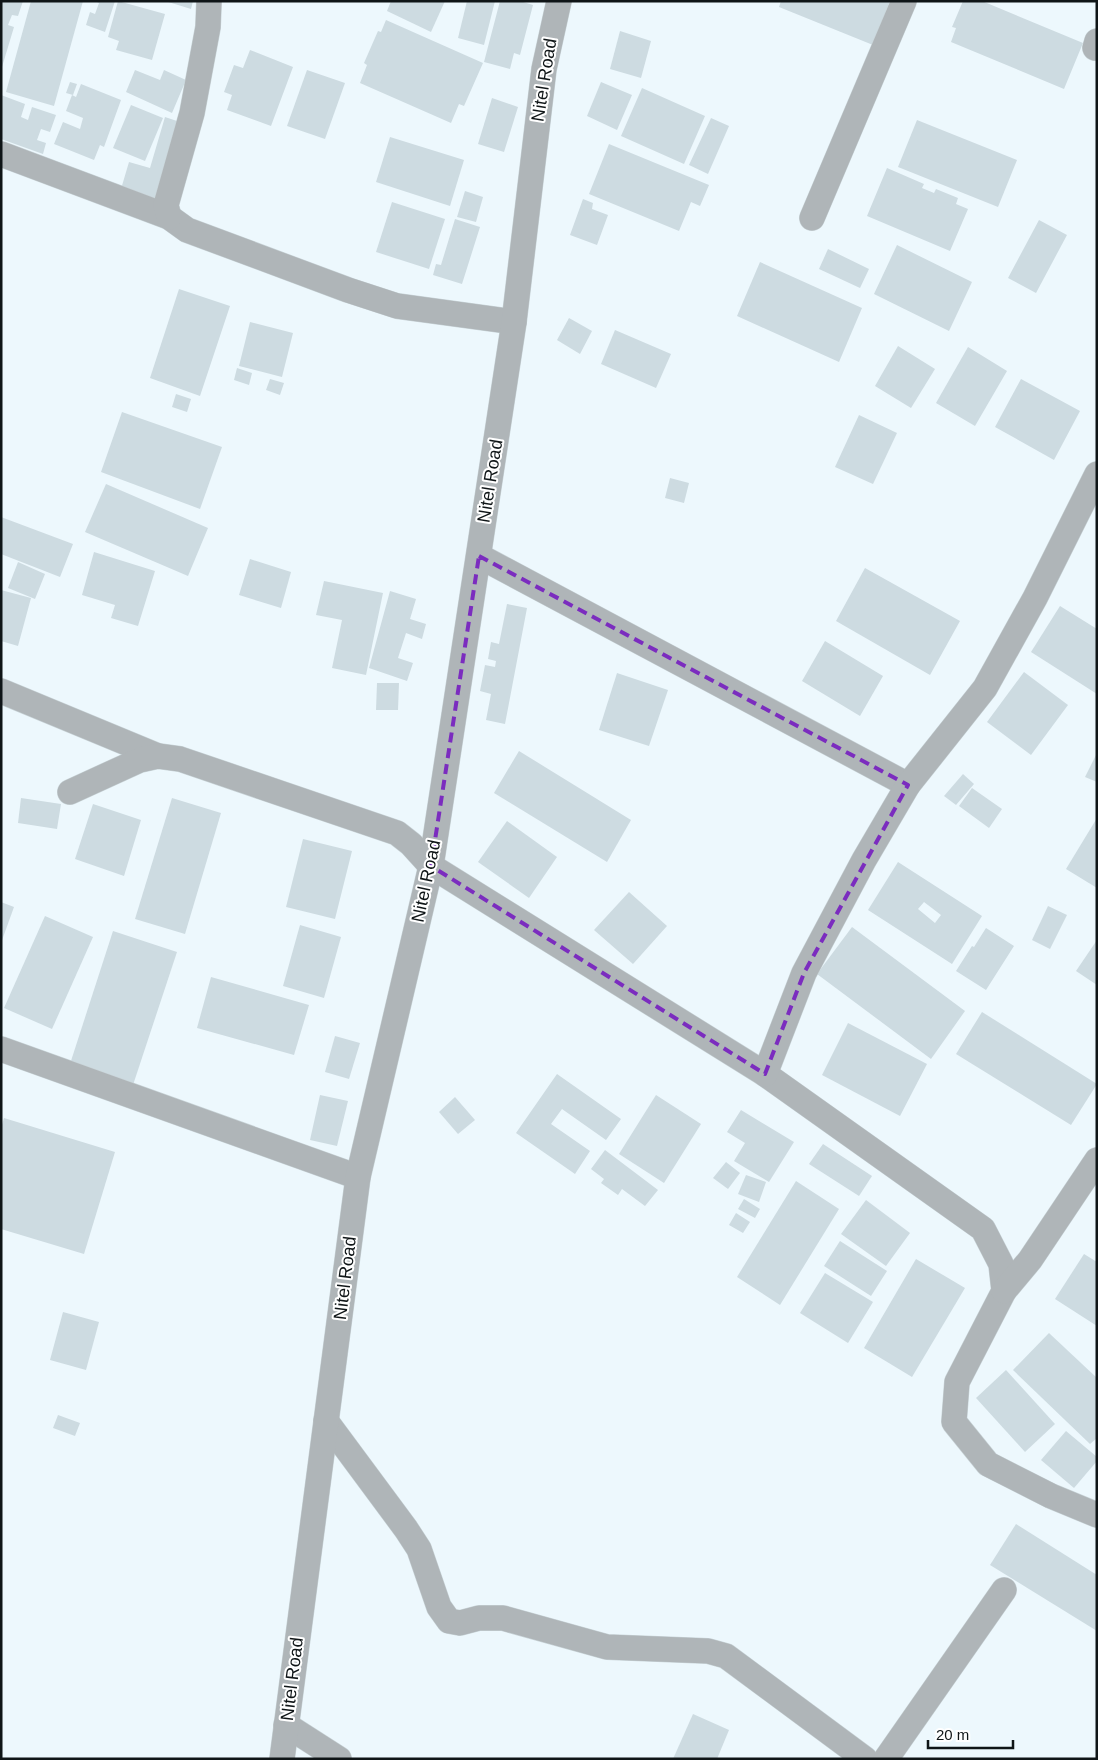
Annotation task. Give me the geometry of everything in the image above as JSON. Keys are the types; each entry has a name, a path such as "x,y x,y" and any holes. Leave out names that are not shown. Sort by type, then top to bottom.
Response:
{"street":[{"path":"169,217 166,205 192,113 208,27 210,1"},
{"name":"Nitel Road","path":"282,1759 358,1176 431,866 514,322 544,69 558,1"},
{"path":"812,218 904,1"},
{"path":"1,154 169,217 187,230 348,290 397,306 514,322"},
{"path":"765,1074 804,973 864,860 908,784 985,688 1035,598 1096,476"},
{"path":"479,556 908,784"},
{"path":"1,691 158,756 180,759 397,832 431,866 765,1074 983,1229 1001,1264 1004,1291"},
{"path":"70,792 140,760 158,756"},
{"path":"1,1050 358,1176"},
{"path":"1097,1160 1030,1260 1004,1291 957,1382 954,1422 988,1464 1051,1496 1097,1515"},
{"path":"326,1421 419,1549 439,1607 449,1621 460,1623 479,1618 503,1618 608,1647 708,1651 726,1656 865,1759"},
{"path":"886,1759 1004,1590"},
{"path":"286,1725 339,1759"}],"highlighted area":[{"path":"479,556 908,785 804,973 765,1074 431,866"}],"building":[{"path":"1,1 23,1 18,16 12,15 8,25 14,27 2,67"},
{"path":"31,1 83,1 54,106 6,92"},
{"path":"95,1 115,1 105,32 86,25 90,12 95,14 99,3"},
{"path":"118,1 165,14 152,60 116,50 119,41 108,37"},
{"path":"165,1 193,1 191,9"},
{"path":"391,1 445,1 431,32 387,11"},
{"path":"467,1 495,1 484,45 458,38"},
{"path":"500,1 520,1 533,5 520,55 514,53 510,69 484,62"},
{"path":"781,1 890,1 873,45 779,7"},
{"path":"963,1 982,1 1083,43 1064,89 951,42 956,28 952,27"},
{"path":"386,20 483,63 464,106 459,104 451,123 360,83 367,65 364,63 378,31 381,32"},
{"path":"620,31 651,41 641,78 610,69"},
{"path":"250,50 293,67 271,126 227,110 232,95 224,92 234,65 243,68"},
{"path":"135,70 160,80 164,70 186,80 172,113 126,92"},
{"path":"307,70 345,83 325,139 287,126"},
{"path":"70,82 77,84 73,95 66,93"},
{"path":"601,82 632,95 617,130 587,116"},
{"path":"81,84 121,100 104,147 100,145 94,160 54,144 63,122 80,129 83,118 66,111 72,95 76,97"},
{"path":"642,88 705,116 684,164 621,136"},
{"path":"1,95 25,104 21,117 28,120 32,107 56,115 50,132 41,129 37,140 46,143 43,154 1,139"},
{"path":"492,98 518,107 504,152 478,144"},
{"path":"131,105 163,118 145,161 113,148"},
{"path":"165,117 183,123 160,201 121,189 129,162 150,168"},
{"path":"711,118 729,126 708,174 689,165"},
{"path":"917,120 1017,160 998,207 898,167"},
{"path":"390,137 464,160 450,206 376,182"},
{"path":"609,144 709,185 700,206 691,202 679,231 589,194"},
{"path":"887,168 924,184 922,188 934,193 936,189 958,198 956,204 968,209 950,251 867,216"},
{"path":"465,191 483,197 476,222 457,217"},
{"path":"583,199 593,203 592,209 608,215 597,245 570,235"},
{"path":"392,202 445,219 429,269 376,252"},
{"path":"455,219 480,227 462,284 433,275 436,264 441,265"},
{"path":"1039,220 1067,235 1036,293 1008,278"},
{"path":"897,245 972,282 949,331 874,294"},
{"path":"828,249 869,269 860,288 819,269"},
{"path":"760,262 862,308 839,362 737,316"},
{"path":"179,289 230,306 200,396 150,378"},
{"path":"569,318 592,331 580,354 557,340"},
{"path":"250,322 293,333 282,377 239,366"},
{"path":"615,330 671,354 656,388 601,364"},
{"path":"898,346 935,369 911,408 875,386"},
{"path":"968,347 1007,371 975,426 936,403"},
{"path":"237,368 252,373 249,385 234,380"},
{"path":"270,379 284,383 280,395 266,390"},
{"path":"1021,379 1080,411 1054,460 995,427"},
{"path":"176,394 191,399 187,412 172,407"},
{"path":"122,412 222,447 200,509 101,472"},
{"path":"859,415 897,433 873,484 835,467"},
{"path":"670,478 689,483 684,503 665,498"},
{"path":"106,484 208,528 188,576 85,532"},
{"path":"1,517 73,544 60,577 1,554"},
{"path":"94,552 155,571 138,626 111,618 115,605 82,595"},
{"path":"250,559 291,572 281,608 239,595"},
{"path":"18,562 45,574 35,599 8,588"},
{"path":"865,568 960,621 930,675 836,621"},
{"path":"324,581 383,593 366,675 332,668 342,620 316,615"},
{"path":"1,590 31,598 18,646 1,641"},
{"path":"390,591 416,599 410,619 426,624 422,639 406,633 398,658 413,663 407,681 369,668"},
{"path":"507,604 527,608 505,724 486,720 491,694 480,691 485,665 495,667 496,661 488,659 491,642 499,644"},
{"path":"1060,606 1097,629 1097,694 1031,652"},
{"path":"825,641 883,676 860,716 802,681"},
{"path":"1024,672 1068,705 1031,755 987,722"},
{"path":"617,673 668,690 649,746 599,730"},
{"path":"377,683 399,683 398,710 376,710"},
{"path":"519,751 631,820 607,862 494,793"},
{"path":"1097,753 1097,782 1085,777"},
{"path":"963,774 974,784 956,805 944,796"},
{"path":"972,788 1002,809 989,828 959,806"},
{"path":"21,798 61,804 57,829 18,823"},
{"path":"172,798 221,813 185,934 135,919"},
{"path":"93,804 141,820 124,876 75,859"},
{"path":"1097,818 1097,888 1066,869"},
{"path":"507,821 557,857 529,898 478,862"},
{"path":"303,839 352,851 335,919 286,907"},
{"path":"898,862 982,916 952,964 868,910","holes":["924,902 941,915 935,923 918,909"]},
{"path":"629,892 667,926 633,964 594,930"},
{"path":"1,902 14,907 1,943"},
{"path":"1048,906 1067,915 1050,949 1032,940"},
{"path":"45,916 93,937 52,1029 4,1008"},
{"path":"300,925 341,937 324,998 283,986"},
{"path":"852,927 965,1011 931,1059 817,974"},
{"path":"986,928 1014,946 986,990 956,971"},
{"path":"113,931 177,952 133,1085 70,1064"},
{"path":"1097,940 1097,985 1076,971"},
{"path":"211,977 309,1005 294,1055 197,1028"},
{"path":"982,1012 1097,1084 1071,1125 956,1054"},
{"path":"848,1023 927,1064 900,1116 822,1075"},
{"path":"335,1036 360,1043 349,1079 325,1072"},
{"path":"557,1074 621,1119 606,1140 562,1109 551,1124 590,1151 575,1174 516,1133"},
{"path":"320,1095 348,1101 337,1146 310,1140"},
{"path":"656,1095 701,1124 664,1183 619,1154"},
{"path":"455,1097 475,1120 458,1134 439,1112"},
{"path":"741,1110 794,1142 769,1182 734,1161 745,1143 727,1132"},
{"path":"4,1118 115,1152 84,1254 1,1229 1,1128"},
{"path":"823,1144 872,1176 859,1196 809,1164"},
{"path":"605,1150 658,1190 645,1206 622,1189 618,1195 601,1183 604,1179 591,1169"},
{"path":"726,1162 740,1173 728,1189 713,1178"},
{"path":"746,1175 766,1182 759,1202 738,1194"},
{"path":"796,1181 839,1209 780,1305 737,1277"},
{"path":"744,1199 760,1209 755,1218 738,1209"},
{"path":"866,1200 910,1233 886,1266 841,1234"},
{"path":"736,1213 750,1222 743,1233 729,1225"},
{"path":"840,1241 887,1271 871,1296 824,1266"},
{"path":"1084,1254 1097,1262 1097,1326 1055,1299"},
{"path":"916,1259 965,1288 912,1377 864,1348"},
{"path":"825,1273 873,1302 848,1343 800,1313"},
{"path":"63,1312 99,1322 86,1370 50,1360"},
{"path":"1049,1333 1097,1378 1097,1438 1090,1444 1013,1370"},
{"path":"1006,1370 1055,1424 1025,1452 976,1398"},
{"path":"58,1415 80,1423 75,1436 53,1428"},
{"path":"1066,1431 1097,1457 1097,1461 1074,1488 1041,1460"},
{"path":"1016,1524 1097,1575 1097,1631 990,1565"},
{"path":"693,1714 729,1730 717,1759 673,1759"}]}
